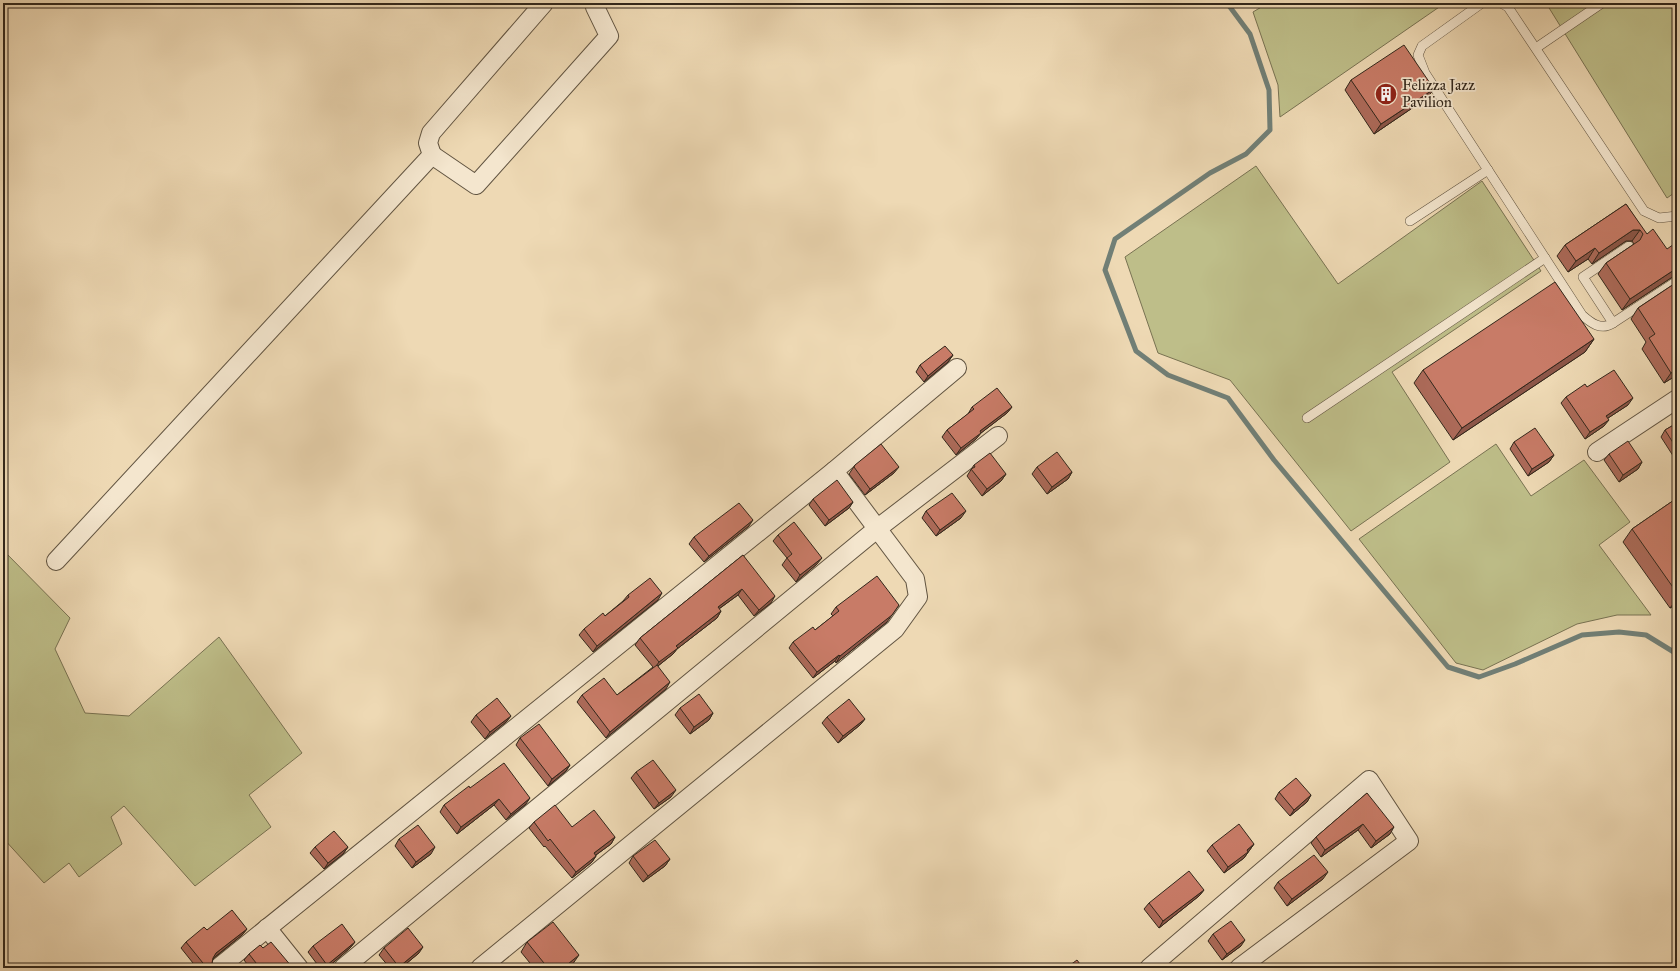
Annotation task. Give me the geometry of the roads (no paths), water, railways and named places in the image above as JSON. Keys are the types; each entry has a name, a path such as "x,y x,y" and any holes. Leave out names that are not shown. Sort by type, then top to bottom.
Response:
{"street":[{"path":"544,3 431,133 428,143 432,155 476,185 609,36 593,4"},
{"path":"56,561 432,155"},
{"path":"218,968 834,471 957,368"},
{"path":"1596,452 1677,399"},
{"path":"343,968 878,528 998,436"},
{"path":"480,968 895,629 918,597 915,579 834,471"},
{"path":"1149,968 1369,780 1409,841 1239,968"},
{"path":"267,928 299,968"}],"lane":[{"path":"1482,3 1422,46 1418,55 1424,73 1582,314 1592,324 1602,327 1609,326 1677,281"},
{"path":"1501,3 1508,7 1644,211 1659,218 1677,216"},
{"path":"1536,48 1602,3"},
{"path":"1410,221 1488,170"},
{"path":"1613,323 1583,277 1629,246"},
{"path":"1307,418 1545,258"}],"waterway":[{"path":"1227,3 1250,34 1269,90 1270,130 1246,154 1210,173 1115,239 1105,270 1136,351 1168,375 1228,398 1274,460 1448,667 1479,677 1515,664 1582,635 1619,632 1646,635 1677,654"}],"place":[{"name":"Felizza Jazz Pavilion","path":"1386,94"}]}
